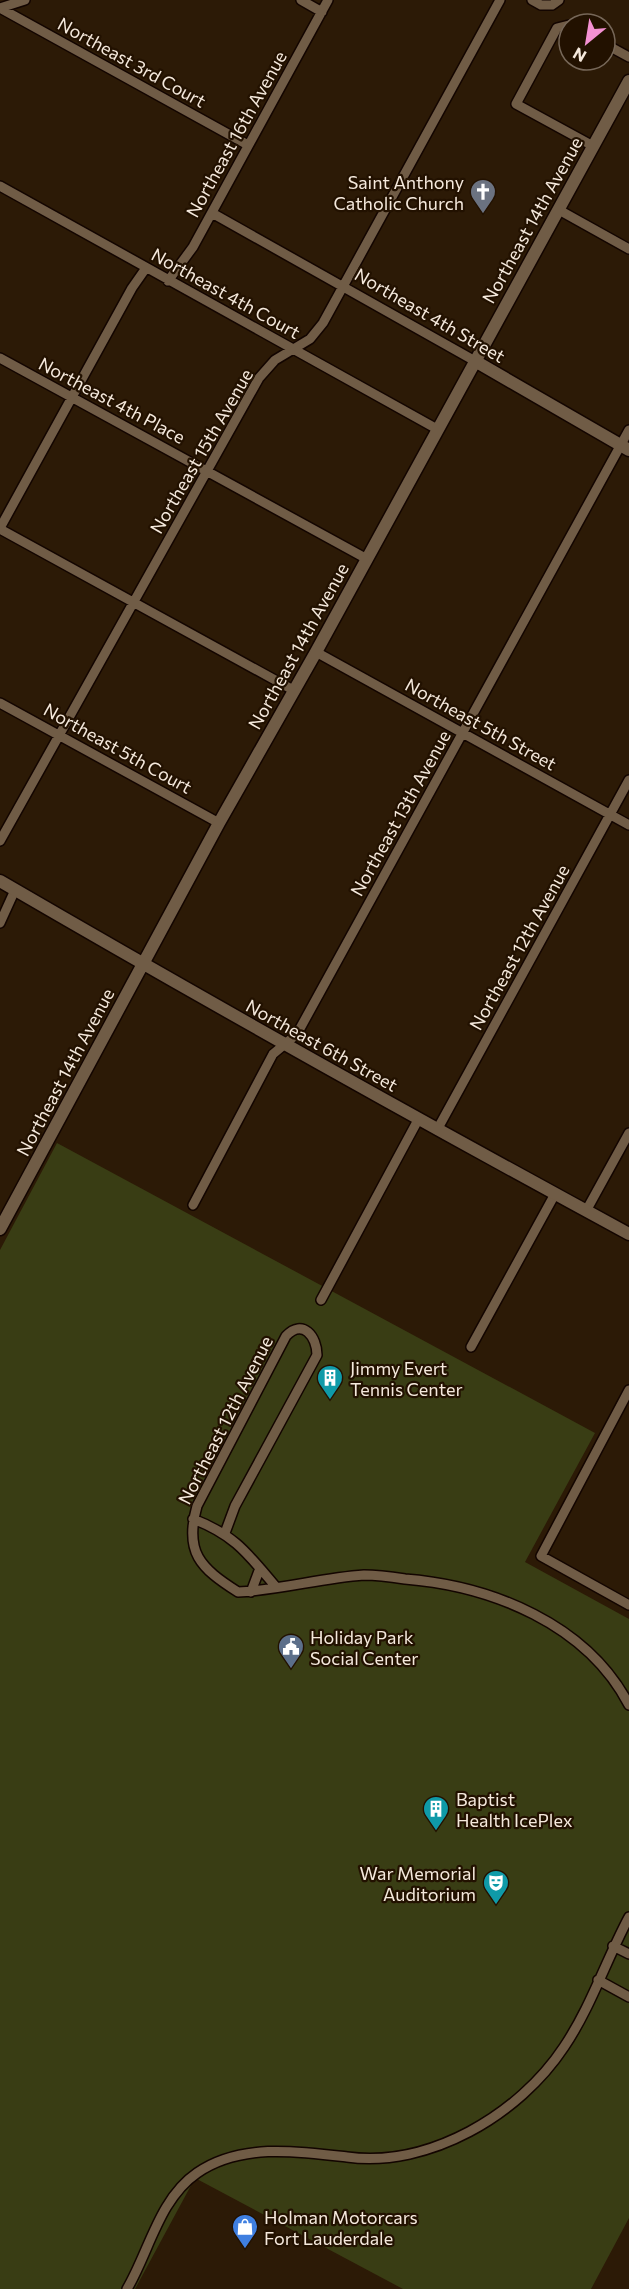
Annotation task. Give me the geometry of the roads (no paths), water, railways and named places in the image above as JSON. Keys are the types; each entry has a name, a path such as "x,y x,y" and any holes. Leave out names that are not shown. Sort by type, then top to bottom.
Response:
{"street":[{"path":"0,8 25,0"},
{"path":"301,0 322,12"},
{"name":"Northeast 16th Avenue","path":"168,281 193,247 328,0"},
{"name":"Northeast 15th Avenue","path":"0,841 259,378 275,360 310,339 323,323 500,0"},
{"path":"532,0 541,5 555,3"},
{"name":"Northeast 3rd Court","path":"0,8 248,146"},
{"path":"557,28 516,104 594,146"},
{"name":"Northeast 14th Avenue","path":"0,1229 219,823 316,652 629,81"},
{"name":"Northeast 4th Court","path":"0,186 437,429"},
{"path":"559,210 629,249"},
{"name":"Northeast 4th Street","path":"212,213 625,448"},
{"path":"146,268 0,528 294,691"},
{"name":"Northeast 4th Place","path":"0,358 367,559"},
{"name":"Northeast 13th Avenue","path":"193,1205 273,1054 297,1034 625,448 629,430"},
{"name":"Northeast 5th Street","path":"316,652 629,825"},
{"name":"Northeast 5th Court","path":"0,703 219,823"},
{"name":"Northeast 12th Avenue","path":"437,1130 629,780"},
{"name":"Northeast 6th Street","path":"0,881 143,966 418,1120 629,1234"},
{"path":"0,923 15,890"},
{"path":"321,1300 418,1120"},
{"path":"586,1211 629,1133"},
{"path":"471,1347 555,1194"},
{"name":"Northeast 12th Avenue","path":"225,1533 235,1506 317,1355 317,1342 310,1333 301,1329 291,1330 286,1336 197,1506 193,1519 190,1536 197,1559 217,1579 238,1592 251,1592"},
{"path":"629,1390 541,1556 629,1605"},
{"name":"Northeast 12th Avenue","path":"193,1519 225,1533 276,1587"},
{"path":"251,1592 260,1568"},
{"path":"251,1592 367,1575 428,1581 472,1590 551,1624 586,1648 616,1680 629,1705"},
{"path":"127,2289 168,2205 196,2173 233,2156 293,2150 362,2159 416,2153 466,2133 500,2113 537,2079 563,2049 629,1917"},
{"path":"614,1946 629,1954"},
{"path":"598,1980 629,1997"}],"place":[{"name":"Saint Anthony Catholic Church","path":"483,215"},
{"name":"Jimmy Evert Tennis Center","path":"330,1401"},
{"name":"Holiday Park Social Center","path":"291,1670"},
{"name":"Baptist Health IcePlex","path":"436,1832"},
{"name":"War Memorial Auditorium","path":"496,1906"},
{"name":"Holman Motorcars Fort Lauderdale","path":"245,2250"}]}
